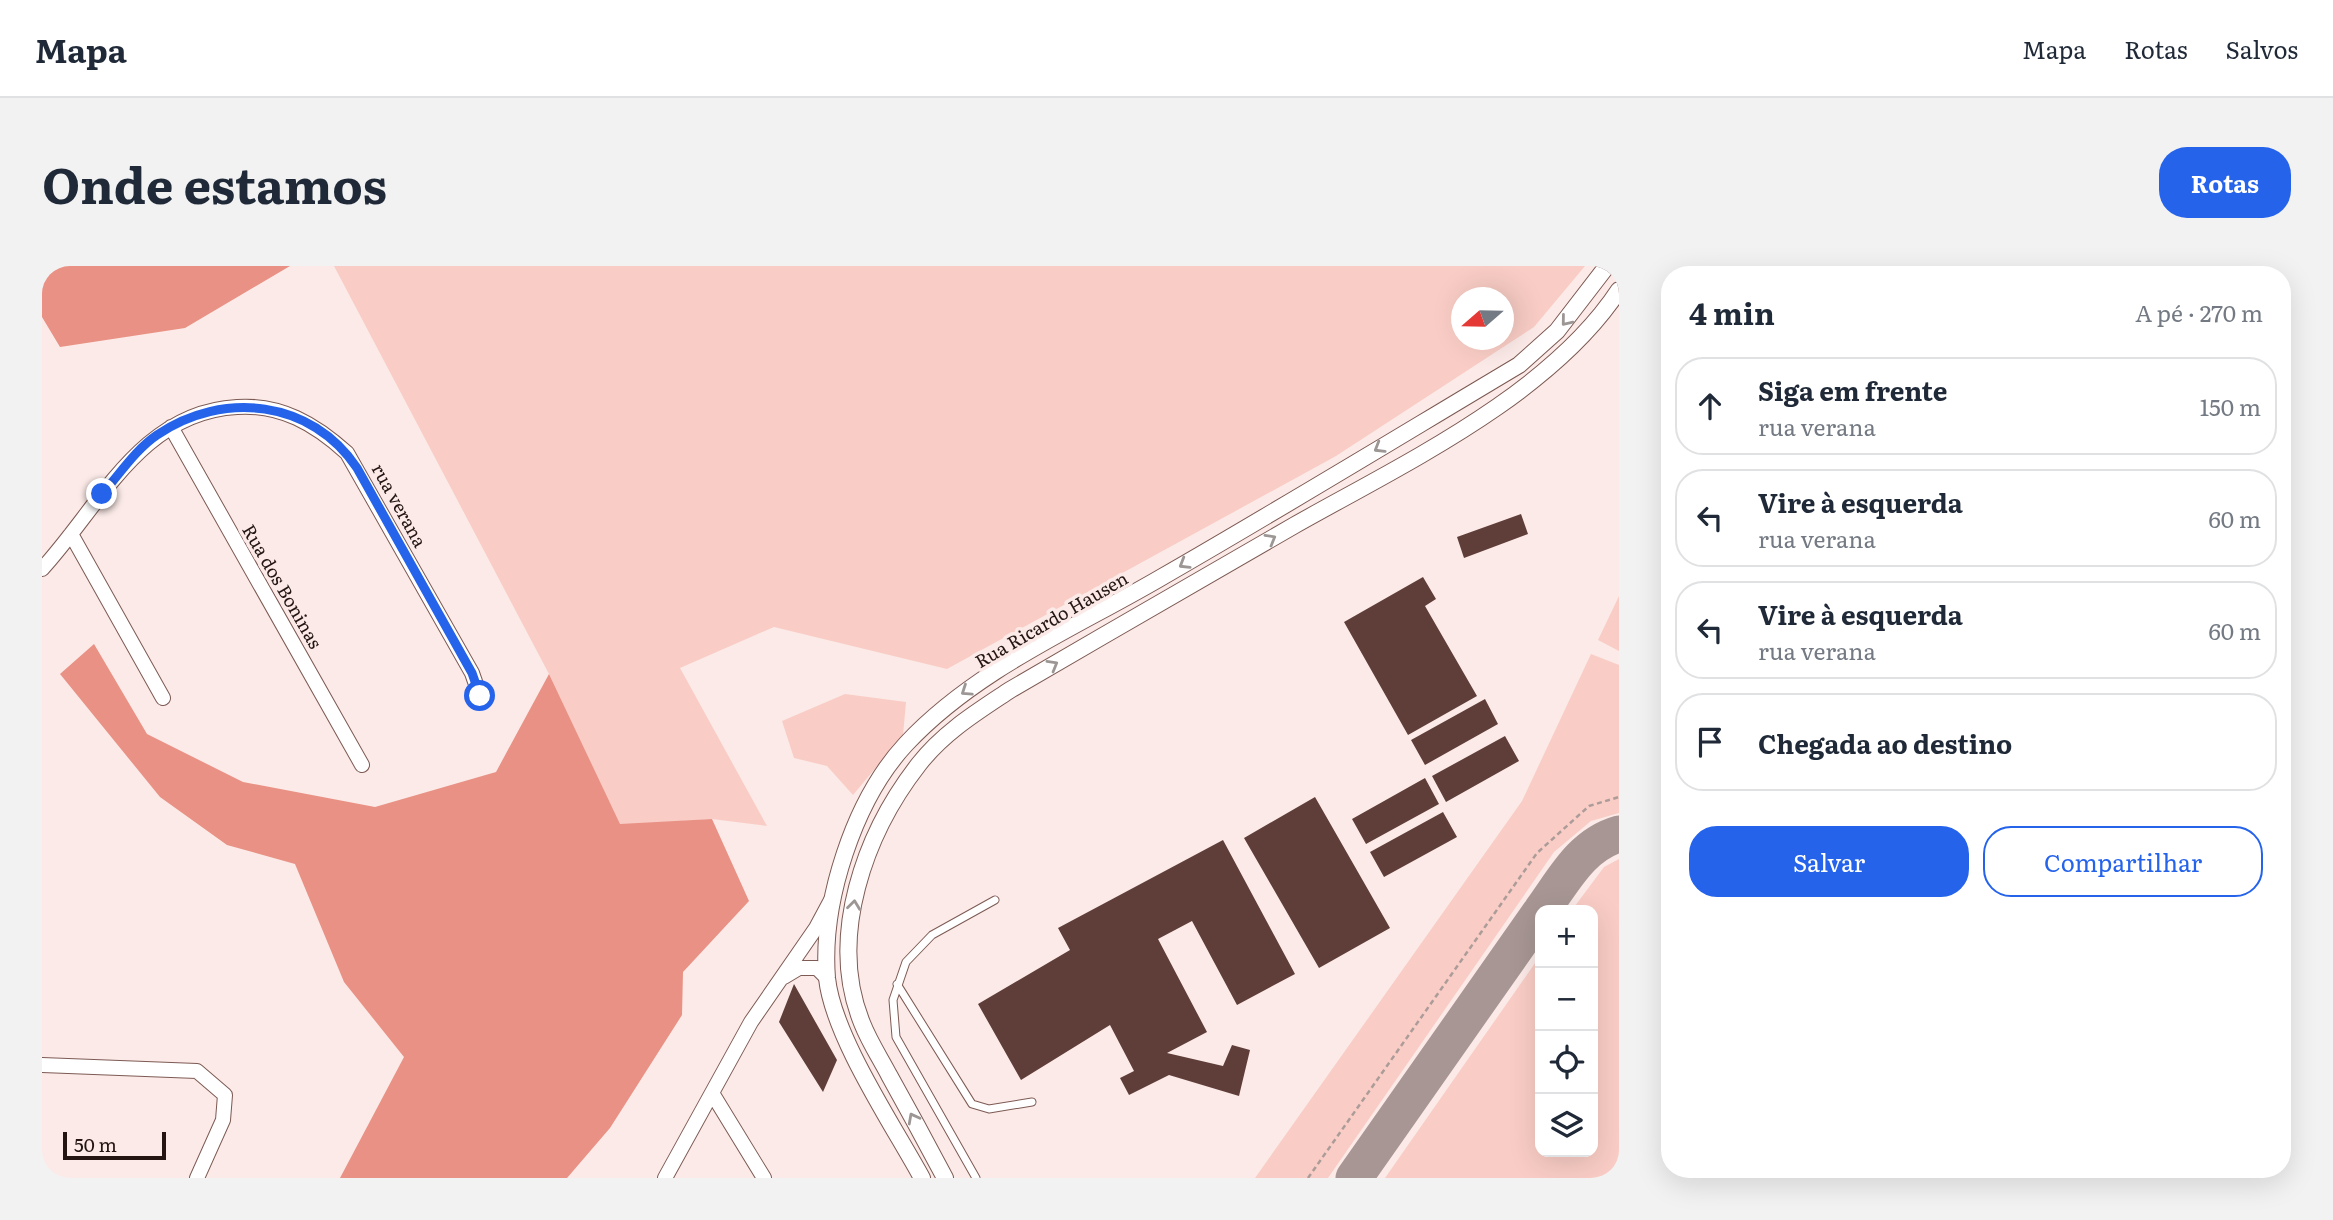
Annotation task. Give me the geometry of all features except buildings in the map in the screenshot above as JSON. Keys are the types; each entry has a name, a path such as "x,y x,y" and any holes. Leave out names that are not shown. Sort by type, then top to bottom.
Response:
{"street":[{"name":"Rua Ricardo Hausen","path":"922,1178 841,1029 827,978 832,897 843,856 864,807 904,747 947,704 1004,666 1163,577 1519,365 1558,331 1607,266"},
{"path":"945,1178 861,1023 848,975 853,898 866,859 883,818 920,763 960,723 1010,690 1409,460 1529,386 1551,368 1619,290"},
{"name":"rua verana","path":"42,569 155,436 199,412 247,406 296,416 315,425 357,468 472,673 480,696"},
{"name":"Rua dos Boninas","path":"171,427 362,765"},
{"path":"71,534 163,698"},
{"path":"665,1178 751,1022 832,897"},
{"path":"780,980 799,968 817,968 827,978"},
{"path":"42,1065 197,1071 225,1095 223,1120 197,1178"},
{"path":"712,1093 764,1178"}],"lane":[{"path":"976,1178 896,1037 893,1000 906,962 932,935 995,900"},
{"path":"897,984 972,1104 989,1109 1032,1102"}],"path":[{"path":"1308,1178 1537,853 1590,806 1619,797"}],"shaded area":[{"path":"42,266 290,266 185,328 60,347 42,317"},
{"path":"334,266 1585,266 1534,327 1514,340 1514,287 1451,287 1451,350 1499,350 1336,456 947,669 774,627 680,668 767,826 712,819 620,825 549,674"},
{"path":"1619,596 1619,651 1598,640"},
{"path":"94,644 147,734 243,782 375,807 496,772 549,674 620,824 712,819 749,901 683,972 682,1015 610,1128 567,1178 340,1178 404,1057 344,982 295,864 227,845 160,797 60,674"},
{"path":"1591,654 1619,665 1619,813 1591,821 1554,852 1328,1178 1255,1178 1522,801"},
{"path":"845,694 906,702 903,735 853,795 827,766 794,758 782,721"},
{"path":"1619,859 1619,1178 1385,1178 1535,963 1535,1157 1598,1157 1598,905 1576,905 1604,867"}],"taxiway":[{"path":"1546,905 1584,855 1594,846 1619,834"},
{"path":"1354,1178 1535,920"}],"route":[{"path":"102,494 155,436 199,412 247,406 279,411 315,425 347,453 357,468 472,673 480,696"}]}
